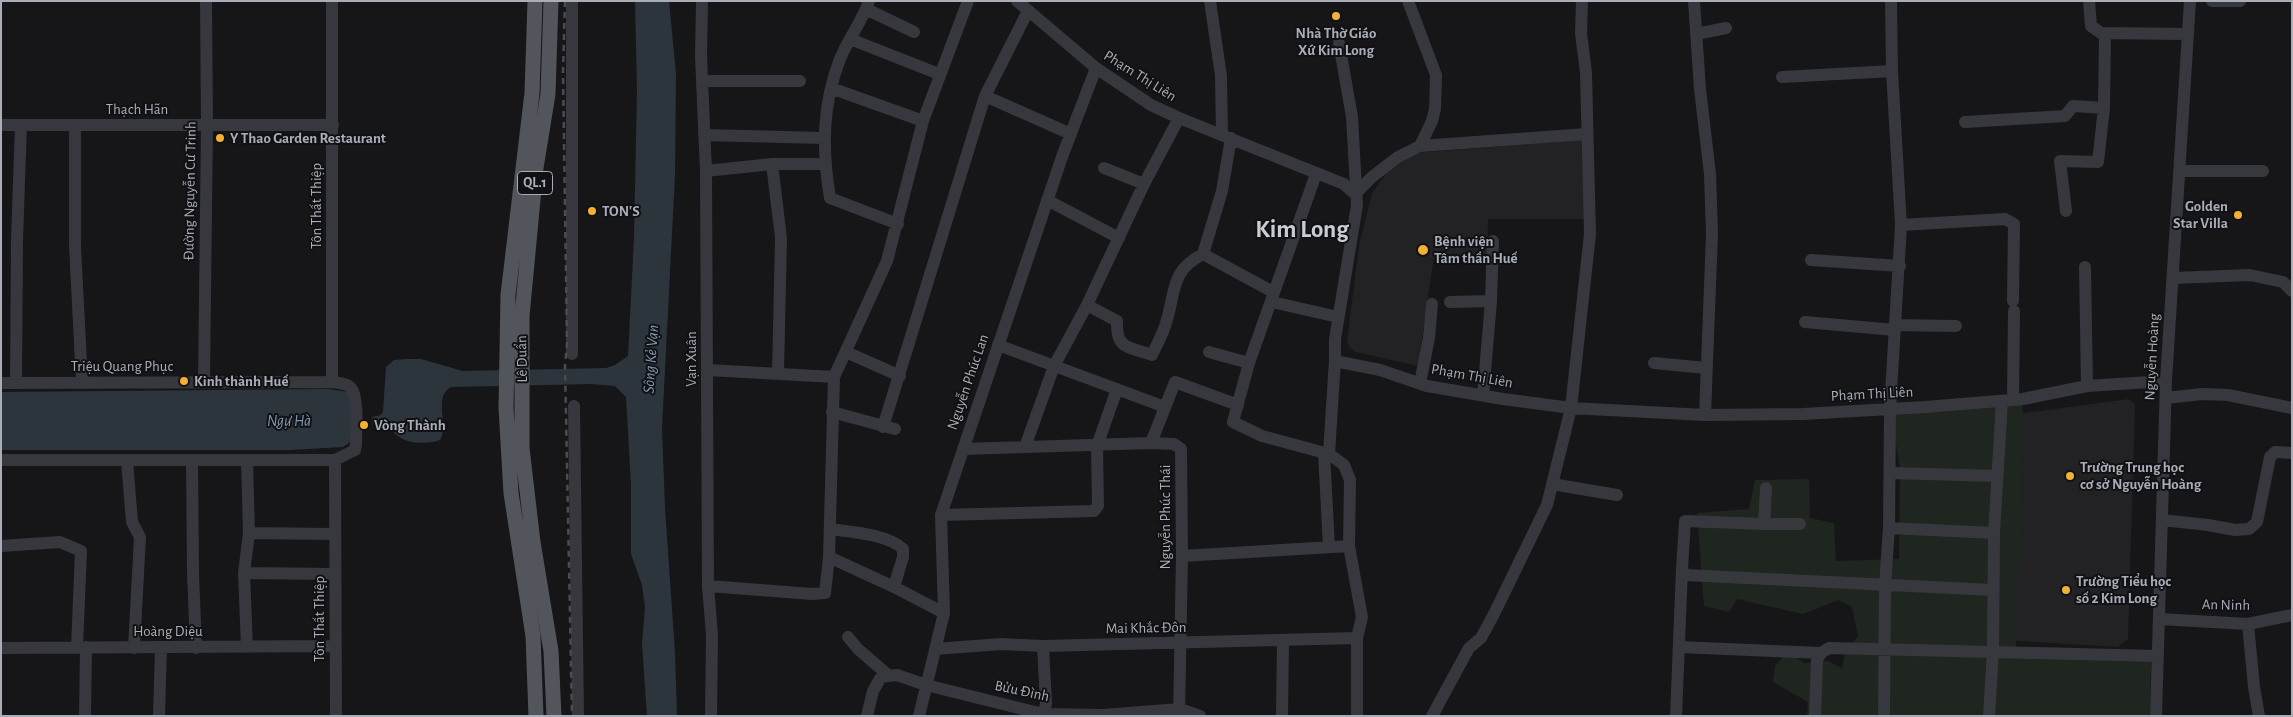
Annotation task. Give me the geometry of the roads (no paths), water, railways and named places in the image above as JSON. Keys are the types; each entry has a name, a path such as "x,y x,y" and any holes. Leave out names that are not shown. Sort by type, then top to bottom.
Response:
{"main road":[{"name":"Lê Duẩn","path":"535,1 532,93 508,295 506,408 511,493 533,636 536,716"},
{"name":"Lê Duẩn","path":"551,1 548,94 527,247 522,316 522,448 532,542 552,651 554,716"},
{"path":"532,93 548,94"}],"street":[{"name":"Đường Nguyễn Cư Trinh","path":"204,382 207,125 206,1"},
{"name":"Tôn Thất Thiệp","path":"332,1 332,382"},
{"path":"572,1 572,354"},
{"name":"Vạn Xuân","path":"702,1 702,81 706,171 708,586 712,635 711,716"},
{"path":"708,586 812,594 825,593 829,558 834,377 887,261 923,121 939,74 968,1"},
{"name":"Phạm Thị Liên","path":"1017,1 1096,68 1151,105 1344,184 1355,194"},
{"path":"1087,305 1117,321 1116,336 1121,344 1152,355 1166,324 1174,287 1181,271 1188,262 1203,254 1222,191 1227,137 1221,76 1210,1"},
{"path":"1408,1 1436,75 1436,109 1420,146"},
{"path":"1432,716 1470,648 1481,638 1547,505 1571,408 1590,234 1586,73 1581,33 1582,1"},
{"path":"1694,1 1710,174 1712,234 1705,415"},
{"path":"1884,716 1885,586 1889,528 1890,408 1901,225 1892,71 1891,1"},
{"path":"2089,1 2091,26 2105,34 2188,34"},
{"name":"Nguyễn Hoàng","path":"2156,716 2166,381 2190,1"},
{"path":"2212,1 2240,1"},
{"path":"898,224 830,198 824,164 824,138 831,88 840,59 868,5 914,32"},
{"path":"832,412 889,428 900,376 985,96 1028,11"},
{"path":"1696,34 1726,28"},
{"path":"2066,211 2060,161 2098,162 2104,108 2105,34"},
{"path":"850,40 939,74"},
{"path":"1329,547 1327,454 1334,354 1338,317 1355,227 1357,205 1355,194 1357,178 1352,117 1339,42"},
{"name":"Nguyễn Phúc Lan","path":"919,716 944,613 941,515 1047,200 1096,68"},
{"path":"1782,77 1892,71"},
{"path":"702,81 800,81"},
{"path":"831,88 923,121"},
{"path":"985,96 1070,134"},
{"path":"1965,122 2065,116 2073,106 2104,108"},
{"path":"1025,447 1054,366 1087,305 1144,184 1179,118"},
{"name":"Thạch Hãn","path":"1,125 333,125"},
{"path":"16,383 17,240 21,125"},
{"path":"75,125 74,246 82,382"},
{"path":"1355,194 1372,177 1398,157 1420,146 1587,134"},
{"path":"704,135 824,138"},
{"path":"706,171 772,164 824,164"},
{"path":"772,164 781,238 778,373"},
{"path":"1104,168 1144,184"},
{"path":"2180,171 2263,171"},
{"path":"1316,174 1249,363 1233,422 1262,436 1327,454 1344,465 1350,480 1349,546 1362,609 1357,638 1358,716"},
{"path":"1047,200 1119,238"},
{"path":"1901,225 2005,219 2014,224 2014,306 2008,400 1997,476 1994,533 1993,651 1989,716"},
{"path":"1483,395 1491,302 1493,241"},
{"path":"1203,254 1272,297 1338,317"},
{"path":"1811,260 1900,266"},
{"path":"2085,267 2087,386"},
{"path":"2173,278 2250,275 2283,282 2292,291"},
{"path":"1450,302 1491,302"},
{"path":"1420,383 1429,338 1432,304"},
{"path":"1805,322 1896,327 1956,326"},
{"path":"998,345 1165,407"},
{"path":"846,352 900,376"},
{"path":"1209,352 1249,363"},
{"name":"Phạm Thị Liên","path":"1335,360 1380,370 1420,383 1483,395 1571,408 1705,415 1803,414 2008,400 2087,386 2166,381"},
{"path":"1654,363 1706,368"},
{"path":"708,370 834,377"},
{"path":"1,460 335,460 354,450 356,444 356,397 352,388 344,384 332,382"},
{"name":"Triệu Quang Phục","path":"1,383 332,382"},
{"path":"1151,443 1175,382 1238,404"},
{"path":"941,515 1094,510 1098,506 1097,446 1117,389"},
{"path":"2166,398 2202,394 2228,394 2292,408"},
{"path":"574,406 578,716"},
{"name":"Nguyễn Phúc Thái","path":"963,449 1151,443 1174,444 1180,449 1182,556 1179,712"},
{"path":"2162,520 2235,530 2249,529 2257,522 2270,457 2275,452 2292,453"},
{"path":"127,460 132,522 140,537 134,648"},
{"path":"192,460 192,573 196,648"},
{"path":"247,460 249,533 244,573 247,647"},
{"name":"Tôn Thất Thiệp","path":"335,460 336,716"},
{"path":"1890,473 1997,476"},
{"path":"1552,484 1617,495"},
{"path":"1764,524 1766,488"},
{"path":"1676,716 1682,569 1686,521 1800,524"},
{"path":"1889,528 1994,533"},
{"path":"830,530 855,532 900,546 903,549 903,558 894,587"},
{"path":"249,533 335,534"},
{"path":"1,546 60,542 81,551 81,647 85,716"},
{"path":"1182,556 1349,546"},
{"path":"829,558 894,587 944,613"},
{"path":"1682,569 1685,575 1690,577 1993,590"},
{"path":"244,573 334,574"},
{"name":"An Ninh","path":"2159,619 2248,624 2292,615"},
{"path":"2248,624 2254,687 2259,716"},
{"path":"848,637 858,649 888,675"},
{"name":"Mai Khắc Đôn","path":"935,648 1001,644 1043,646 1180,644 1357,638"},
{"path":"1282,641 1282,716"},
{"name":"Hoàng Diệu","path":"1,648 335,646"},
{"path":"1043,646 1046,704 1043,715"},
{"path":"1679,647 1821,653 1834,648 2158,656"},
{"path":"159,716 161,648"},
{"path":"1815,716 1816,664 1821,653"},
{"path":"867,716 873,691 880,677 888,675"},
{"name":"Bửu Đình","path":"888,675 1043,715 1103,716 1179,712 1200,716"}],"water":[{"name":"Sông Kẻ Vạn","path":"635,1 669,1 676,74 675,175 662,428 677,716 647,716 642,644 645,607 642,585 631,554 631,484 626,397 615,386 591,384 451,387 445,392 443,398 443,434 440,440 431,442 421,443 405,440 386,425 372,422 372,417 381,415 383,412 386,367 394,360 421,359 463,371 606,368 615,365 628,356 634,238 637,90"},
{"name":"Ngự Hà","path":"328,389 348,392 352,398 352,438 343,447 290,450 1,450 1,392"}],"railway":[{"path":"565,1 563,71 567,344 565,366 572,716"}],"place":[{"name":"Nhà Thờ Giáo Xứ Kim Long","path":"1336,16"},
{"name":"Y Thao Garden Restaurant","path":"220,138"},
{"name":"TON'S","path":"592,211"},
{"name":"Golden Star Villa","path":"2238,215"},
{"name":"Bệnh viện Tâm thần Huế","path":"1423,250"},
{"name":"Kinh thành Huế","path":"184,381"},
{"name":"Vòng Thành","path":"364,425"},
{"name":"Trường Trung học cơ sở Nguyễn Hoàng","path":"2070,476"},
{"name":"Trường Tiểu học số 2 Kim Long","path":"2066,590"}],"district":[{"name":"Kim Long","path":"1302,229"}]}
